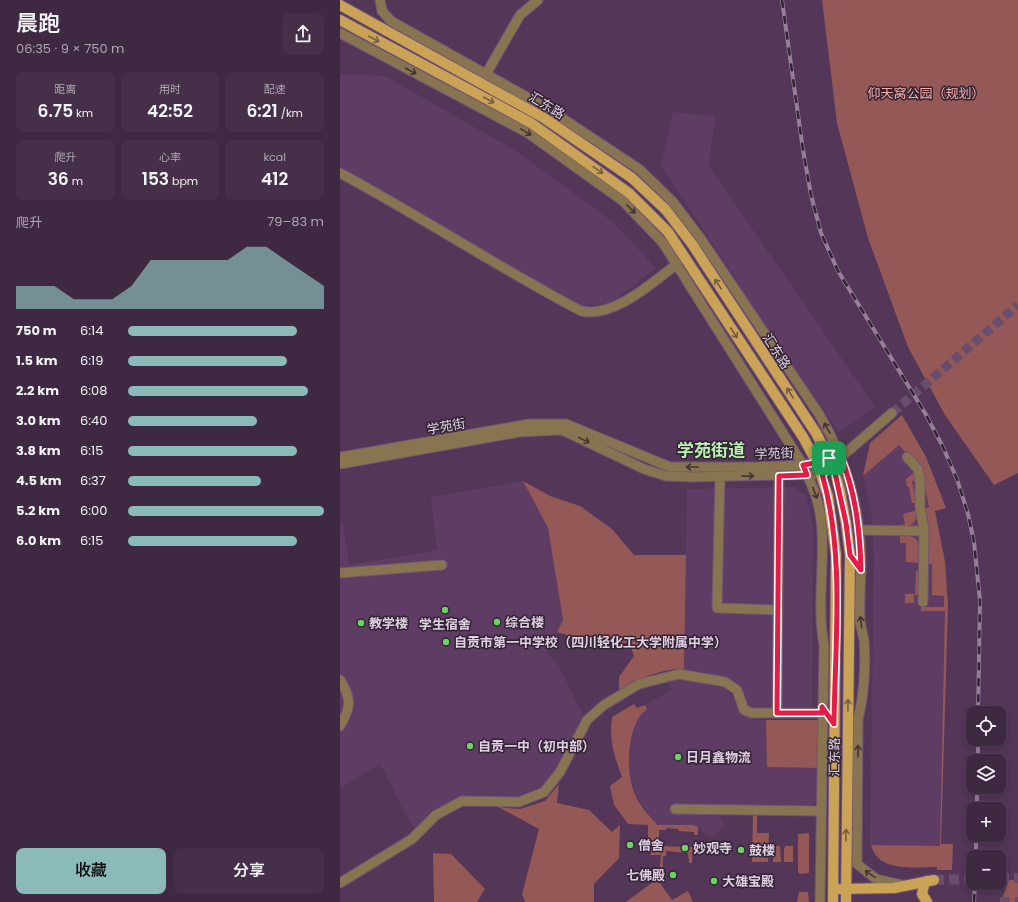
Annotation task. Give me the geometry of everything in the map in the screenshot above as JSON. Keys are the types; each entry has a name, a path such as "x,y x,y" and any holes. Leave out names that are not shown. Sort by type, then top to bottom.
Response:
{"main road":[{"name":"汇东路","path":"342,5 544,118 632,178 666,210 692,244 816,433 834,468 846,523 850,555 846,902"},
{"name":"汇东路","path":"340,20 531,123 629,193 668,232 803,437 822,474 834,524 836,554 833,902"},
{"path":"833,889 894,888 931,881 924,885 922,894 927,902"}],"street":[{"path":"380,0 382,11 391,21 550,110 639,169 673,202 701,239 819,414 841,457 852,490 859,530 861,570 860,620 864,640 864,656 863,702 858,719 857,864"},
{"path":"486,74 520,15 538,0"},
{"path":"340,33 528,133 623,201 663,242 803,465 817,497 821,519 823,550 821,567 820,625 824,645 820,902"},
{"path":"340,173 381,195 477,254 581,311 590,312 606,310 621,303 677,264"},
{"path":"834,468 841,457 892,413"},
{"name":"学苑街","path":"340,457 529,424 552,423 566,424 583,430 670,467 754,467 803,465 817,463 829,458 841,457"},
{"name":"学苑街","path":"340,464 520,432 552,429 562,430 644,469 666,476 720,477 807,475 822,474 834,468"},
{"path":"907,457 919,472 920,508 924,531 923,602"},
{"path":"777,713 779,476"},
{"path":"720,477 717,608 778,610"},
{"path":"859,530 924,531"},
{"path":"850,555 861,570"},
{"path":"340,573 442,565"},
{"path":"340,883 412,839 436,815 462,801 519,802 544,792 560,772 587,720 604,706 639,684 678,674 701,677 725,682 737,690 744,710 752,713 822,710"},
{"path":"340,680 348,692 349,701 346,714 340,726"},
{"path":"822,710 834,724"},
{"path":"847,793 858,775"},
{"path":"675,809 821,811"},
{"path":"846,851 857,864 876,879 907,886"}],"shaded area":[{"path":"340,74 385,76 516,151 613,222 656,268 611,303 563,307 340,179"},
{"path":"673,112 715,116 709,166 875,407 839,432 776,341 661,165"},
{"path":"902,415 926,457 946,508 935,511 945,562 948,606 941,844 953,844 952,870 937,870 937,867 897,866 887,864 875,854 870,841 874,554 871,512 863,476 870,443"},
{"path":"523,481 548,528 563,620 547,653 558,664 583,715 555,771 541,787 517,796 461,797 432,810 414,829 380,764 340,788 340,525 343,524 349,565 437,550 431,497"},
{"path":"794,487 807,497 813,525 812,711 755,712 746,704 742,686 726,677 684,669 687,489"},
{"path":"680,679 724,688 732,695 741,714 756,720 766,720 767,767 819,768 817,799 814,803 804,807 731,806 731,817 722,815 720,817 725,825 714,837 712,835 709,837 698,827 693,825 657,825 636,797 631,779 629,759 631,740 637,720 647,709 645,705 671,690 667,681"}],"green space":[{"name":"仰天窝公园（规划）","path":"822,0 1018,0 1018,473 994,485 945,415 908,347 868,238 837,123"},
{"path":"902,415 926,457 946,508 935,511 945,562 948,606 941,844 953,844 952,870 937,870 937,867 908,867 889,864 881,860 875,854 871,845 940,846 945,611 921,611 921,607 944,607 944,596 932,595 932,564 925,564 922,509 929,507 927,496 923,480 917,467 899,445 863,476 870,443"},
{"path":"915,471 917,480 912,481 916,503 912,503 909,487 907,487 906,480 904,481"},
{"path":"523,481 550,496 580,506 612,529 634,555 686,555 684,669 659,672 619,690 619,677 634,656 629,643 594,644 557,632 563,620 548,528"},
{"path":"918,510 915,521 911,525 900,527 900,525 905,524 903,514"},
{"path":"900,535 907,535 916,539 920,546 921,563 906,562 906,543 900,543"},
{"path":"916,571 921,571 920,595 914,595 914,603 905,603 905,594 915,594"},
{"path":"634,704 637,708 645,705 647,709 637,721 631,739 629,769 636,797 657,825 693,825 698,827 698,835 694,835 694,832 678,831 679,829 666,828 667,830 659,830 659,843 648,842 648,825 628,824 614,805 610,786 622,777 613,748 611,734 612,717"},
{"path":"766,720 819,720 819,768 767,767"},
{"path":"559,784 557,803 589,810 612,832 620,825 619,858 594,884 594,902 525,902 522,894 539,829 498,807 520,809 545,801"},
{"path":"753,814 757,814 757,833 769,833 768,862 752,862"},
{"path":"809,833 809,873 800,874 798,872 798,834"},
{"path":"651,846 693,847 692,863 689,863 688,853 666,851 666,856 663,856 662,882 659,878 661,855 651,855"},
{"path":"773,846 780,846 781,862 773,862"},
{"path":"786,846 793,846 793,862 784,862 784,848"},
{"path":"433,853 451,854 485,889 477,902 434,902"},
{"path":"657,879 672,900 688,891 693,902 626,902"},
{"path":"1009,880 1018,880 1018,902 1001,902"},
{"path":"799,892 808,892 809,902 797,902"}],"tunnel":[{"path":"892,413 1018,305"},
{"path":"1006,878 1018,878"},
{"path":"934,880 966,879"},
{"path":"1000,902 1018,902"}],"railway":[{"path":"782,0 803,150 811,195 821,233 838,271 925,413 942,445 957,479 968,514 974,542 980,601 978,706"},
{"path":"978,746 978,754"},
{"path":"977,794 977,802"},
{"path":"976,842 976,850"},
{"path":"974,902 975,890"}],"place":[{"name":"学生宿舍","path":"445,610"},
{"name":"综合楼","path":"497,622"},
{"name":"教学楼","path":"361,623"},
{"name":"自贡市第一中学校（四川轻化工大学附属中学）","path":"446,642"},
{"name":"自贡一中（初中部）","path":"470,746"},
{"name":"日月鑫物流","path":"678,757"},
{"name":"僧舍","path":"630,845"},
{"name":"妙观寺","path":"685,848"},
{"name":"鼓楼","path":"741,850"},
{"name":"七佛殿","path":"673,875"},
{"name":"大雄宝殿","path":"714,881"}],"district":[{"name":"学苑街道","path":"711,450"}],"route":[{"path":"841,457 847,472 857,513 861,561 861,570 850,555 846,523 834,468 822,474 834,524 836,554 834,724 822,707 822,713 777,713 779,476 807,475 803,465 817,463 829,458 841,457"}]}
